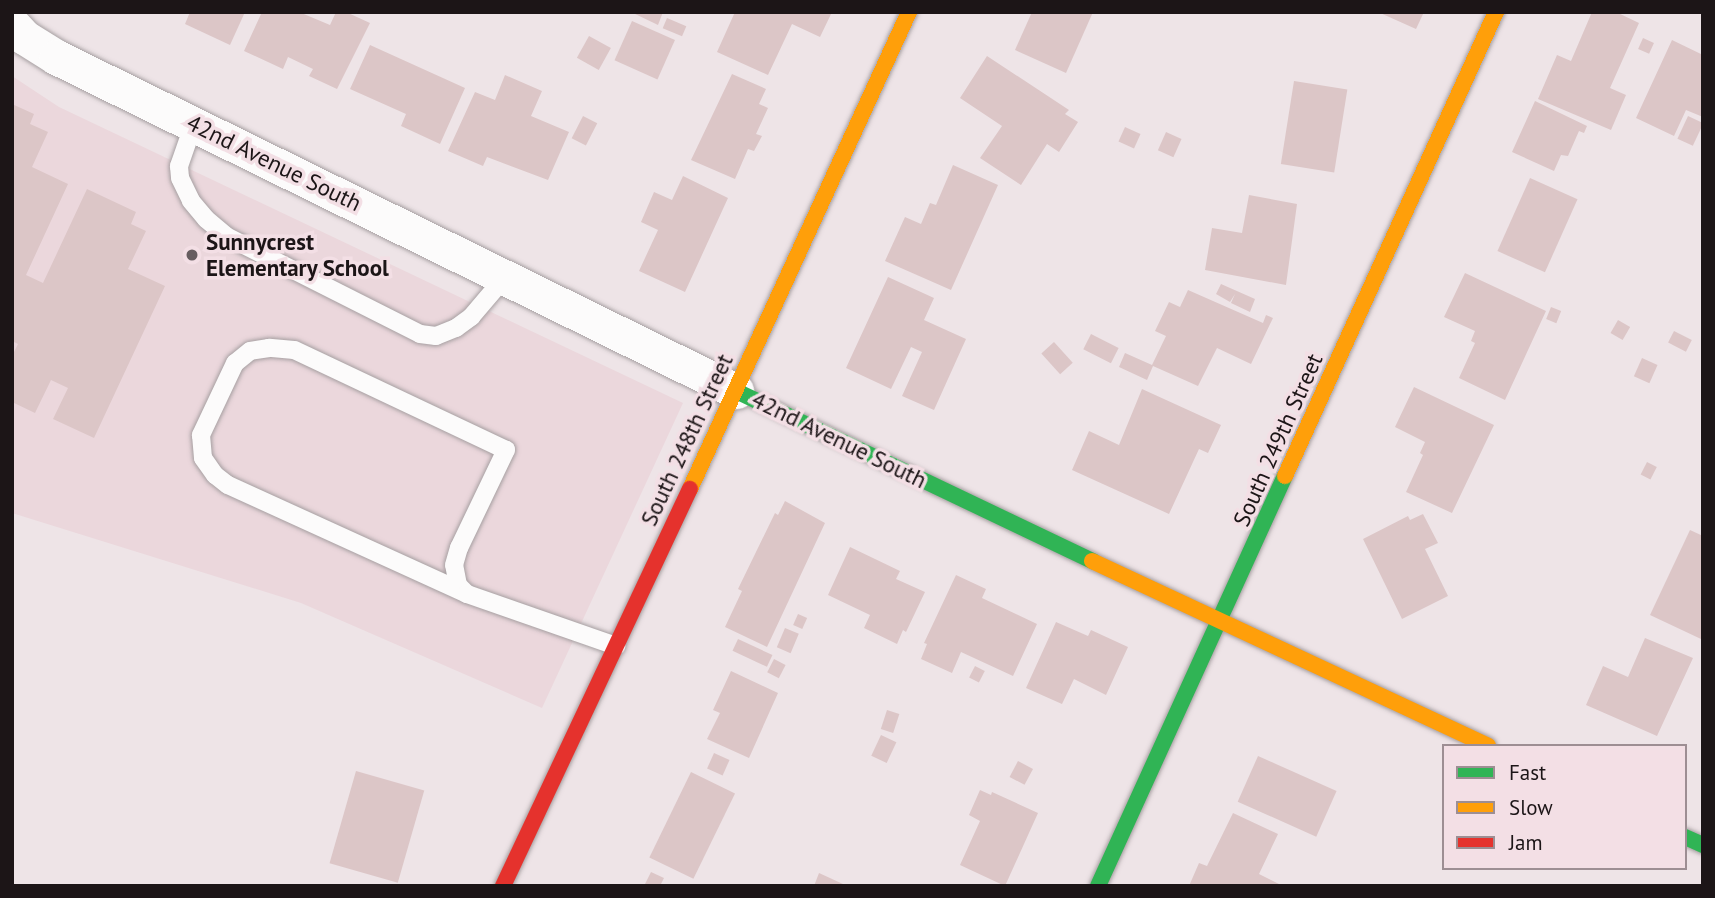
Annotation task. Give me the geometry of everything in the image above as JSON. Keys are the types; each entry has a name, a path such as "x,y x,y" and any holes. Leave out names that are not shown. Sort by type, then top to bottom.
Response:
{"street":[{"name":"South 248th Street","path":"503,886 736,391 909,12"},
{"name":"South 249th Street","path":"1098,886 1221,622 1496,12"},
{"name":"42nd Avenue South","path":"16,34 56,57 736,391 1484,744"}],"lane":[{"path":"194,123 179,166 180,178 191,201 206,219 226,236 420,334 436,335 456,328 471,317 505,277"},
{"path":"467,594 458,585 454,565 459,548 506,450 294,350 269,348 250,351 235,363 201,435 203,458 215,475 228,485 467,594 616,646"}],"shaded area":[{"name":"Sunnycrest Elementary School","path":"12,76 59,107 683,403 542,708 301,603 12,513"}],"building":[{"path":"190,12 245,12 230,45 185,24"},
{"path":"262,12 299,12 330,25 336,12 346,12 370,23 337,89 309,76 313,69 288,57 283,69 244,51"},
{"path":"631,12 663,12 658,25"},
{"path":"735,12 832,12 820,37 792,24 768,75 717,52"},
{"path":"1032,12 1093,12 1066,73 1015,50"},
{"path":"1378,12 1424,12 1416,29"},
{"path":"1592,12 1616,12 1639,23 1610,88 1626,95 1611,130 1538,99 1557,55 1571,61"},
{"path":"667,18 686,26 682,36 663,28"},
{"path":"632,21 675,40 657,79 615,60"},
{"path":"589,36 611,48 599,70 577,58"},
{"path":"1643,38 1654,43 1649,54 1638,49"},
{"path":"1672,40 1703,55 1703,117 1686,110 1674,136 1636,118"},
{"path":"370,45 465,88 440,144 401,126 406,114 350,89"},
{"path":"987,56 1069,110 1065,114 1078,122 1059,152 1047,144 1021,185 980,158 1002,126 960,98"},
{"path":"732,74 766,89 759,104 768,108 756,134 762,136 754,151 748,149 735,179 691,160"},
{"path":"505,75 542,91 531,116 569,132 548,180 487,157 483,166 448,151 475,92 495,100"},
{"path":"1294,81 1347,89 1334,172 1281,164"},
{"path":"1535,101 1587,126 1584,133 1579,131 1568,156 1561,155 1554,171 1512,152"},
{"path":"12,104 34,114 30,124 48,132 32,167 68,184 26,275 43,283 87,189 136,212 131,224 146,231 128,269 165,286 94,438 53,419 68,388 51,380 35,413 12,402 12,356 18,344 12,341"},
{"path":"583,116 597,123 586,146 572,138"},
{"path":"1688,116 1703,123 1693,146 1677,139"},
{"path":"1125,127 1141,134 1134,149 1118,142"},
{"path":"1166,132 1182,139 1173,157 1158,150"},
{"path":"953,165 998,185 951,290 885,261 905,217 921,224 930,203 936,205"},
{"path":"683,176 728,198 685,292 639,271 658,230 641,222 654,192 672,200"},
{"path":"1530,178 1578,199 1545,272 1497,251"},
{"path":"1249,195 1297,204 1286,285 1205,270 1212,228 1242,233"},
{"path":"1465,273 1546,311 1505,400 1459,378 1475,343 1471,341 1475,331 1444,317"},
{"path":"888,277 934,298 924,320 966,339 934,410 902,396 922,352 911,347 891,389 846,368"},
{"path":"1221,284 1255,299 1250,312 1231,303 1235,294 1230,302 1216,294"},
{"path":"1188,290 1263,323 1266,315 1273,318 1251,364 1217,348 1198,386 1153,366 1147,380 1119,367 1125,353 1152,365 1166,336 1155,331 1169,302 1180,307"},
{"path":"1551,307 1561,311 1556,323 1546,319"},
{"path":"1618,320 1630,327 1623,340 1610,333"},
{"path":"1674,331 1692,340 1686,352 1668,343"},
{"path":"1091,334 1119,348 1111,363 1083,349"},
{"path":"1054,342 1073,363 1060,374 1041,353"},
{"path":"1642,358 1658,365 1649,383 1634,376"},
{"path":"1414,387 1494,425 1452,513 1406,492 1423,455 1420,453 1425,442 1395,427"},
{"path":"1142,389 1221,425 1208,453 1199,449 1169,514 1072,470 1089,431 1119,445"},
{"path":"1647,462 1657,467 1650,479 1641,474"},
{"path":"785,501 825,523 767,647 725,627 742,591 738,589 775,513 778,515"},
{"path":"1423,514 1438,543 1425,549 1448,596 1402,619 1363,539 1408,516 1410,520"},
{"path":"1690,530 1703,536 1701,639 1650,615"},
{"path":"850,547 900,571 896,579 925,592 906,632 903,630 897,644 864,628 870,615 828,595"},
{"path":"956,575 986,589 982,598 1037,624 1013,676 961,652 952,673 921,659 927,644 924,643"},
{"path":"798,614 807,618 802,629 793,625"},
{"path":"1056,622 1088,636 1091,630 1128,647 1106,695 1074,679 1062,704 1026,688"},
{"path":"785,628 799,634 791,653 777,647"},
{"path":"1645,638 1693,658 1657,736 1586,705 1603,666 1628,677"},
{"path":"738,639 772,655 767,667 733,651"},
{"path":"774,659 786,665 779,678 767,672"},
{"path":"975,666 985,671 979,683 969,678"},
{"path":"731,671 778,693 749,758 707,739 720,713 713,710"},
{"path":"887,710 899,714 893,733 881,729"},
{"path":"881,735 896,742 887,763 871,756"},
{"path":"714,753 730,760 723,775 707,769"},
{"path":"1258,756 1337,791 1316,837 1238,802"},
{"path":"1018,761 1033,769 1025,785 1010,777"},
{"path":"356,771 424,791 398,883 330,863"},
{"path":"691,772 735,793 693,879 649,857"},
{"path":"980,790 991,795 992,792 1038,813 1005,886 960,865 980,821 969,815"},
{"path":"1233,813 1278,834 1259,874 1283,886 1189,886 1199,863 1207,866"},
{"path":"651,872 664,878 660,886 645,884"},
{"path":"819,873 843,884 842,886 814,886"}],"traffic: fast":[{"path":"736,391 1092,561"},
{"path":"1098,886 1285,476"},
{"path":"1687,838 1703,845"}],"traffic: slow":[{"path":"690,489 909,12"},
{"path":"1285,476 1496,12"},
{"path":"1092,561 1484,744"}],"traffic: jam":[{"path":"503,886 690,489"}],"place":[{"name":"Sunnycrest Elementary School","path":"192,255"}]}
